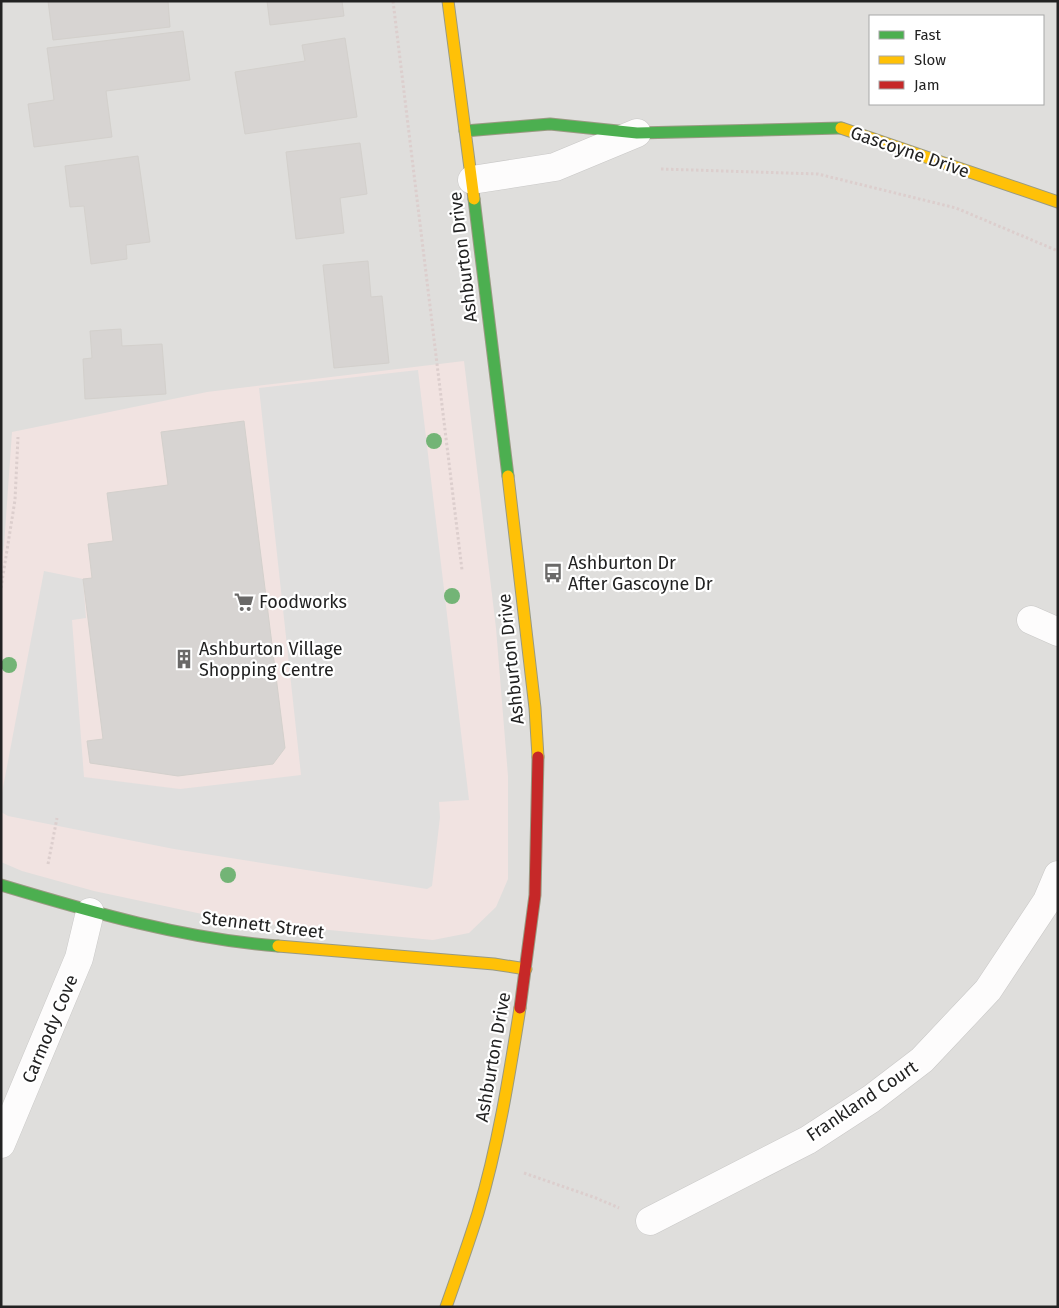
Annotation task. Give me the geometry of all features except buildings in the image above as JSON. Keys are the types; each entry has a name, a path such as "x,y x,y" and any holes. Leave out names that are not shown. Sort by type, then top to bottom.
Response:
{"main road":[{"name":"Ashburton Drive","path":"446,1307 478,1212 506,1096 526,969 535,885 538,759 535,708 472,180 448,1"},
{"name":"Gascoyne Drive","path":"465,131 550,124 637,133 841,128 1058,202"},
{"name":"Stennett Street","path":"1,885 90,912 235,943 494,964 526,969"}],"street":[{"name":"Gascoyne Drive","path":"472,180 555,167 637,133"},
{"path":"1031,620 1058,632"},
{"name":"Frankland Court","path":"650,1221 808,1140 871,1099 922,1060 988,990 1047,901 1058,875"},
{"name":"Carmody Cove","path":"1,1144 79,958 90,912"}],"path":[{"path":"393,1 462,570"},
{"path":"652,169 818,174 956,208 1058,251"},
{"path":"1,588 15,500 18,437"},
{"path":"48,867 57,818"},
{"path":"523,1172 596,1198 650,1221"}],"shaded area":[{"path":"1,1 1058,1 1058,1307 1,1307"},
{"path":"464,361 496,628 508,776 508,879 496,907 469,933 433,940 235,921 94,891 22,871 1,862 1,562 4,546 12,432 207,392"},
{"path":"418,370 469,800 439,802 440,817 432,886 427,889 174,849 8,816 1,812 1,798 44,571 83,579 86,618 72,620 84,777 180,789 301,775 259,388"}],"traffic: fast":[{"path":"465,131 550,124 637,133 841,128"},
{"path":"474,199 508,476"},
{"path":"1,885 69,905 173,931 278,946"}],"traffic: slow":[{"path":"448,1 474,199"},
{"path":"841,128 1058,202"},
{"path":"508,476 535,708 538,757"},
{"path":"278,946 494,964 526,969"},
{"path":"446,1307 485,1188 507,1086 520,1008"}],"traffic: jam":[{"path":"520,1008 535,895 538,757"}],"place":[{"name":"Ashburton Dr After Gascoyne Dr","path":"553,573"},
{"name":"Foodworks","path":"244,602"},
{"name":"Ashburton Village Shopping Centre","path":"184,659"}]}
